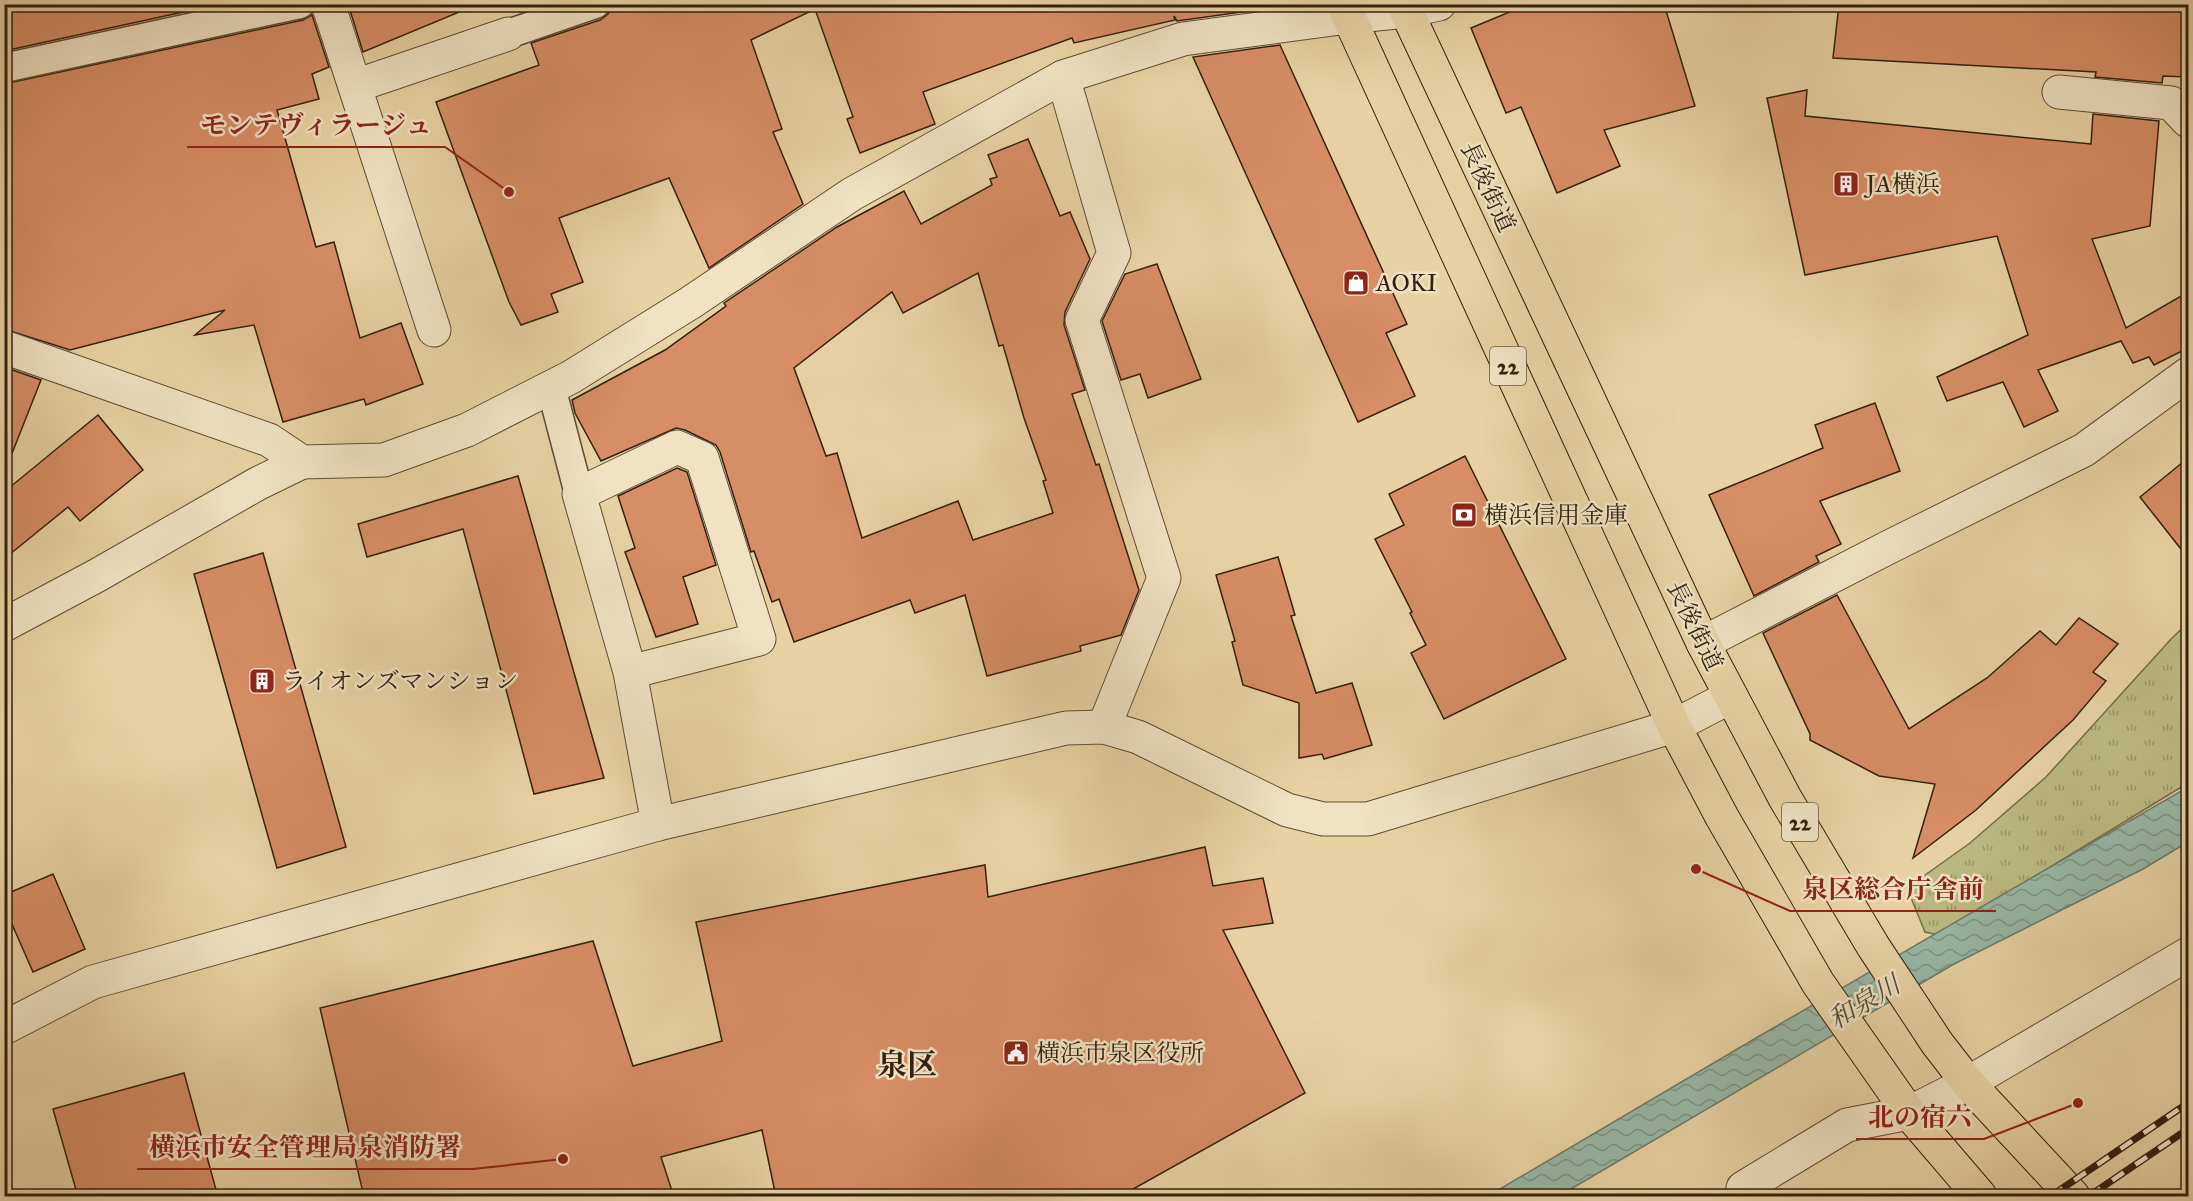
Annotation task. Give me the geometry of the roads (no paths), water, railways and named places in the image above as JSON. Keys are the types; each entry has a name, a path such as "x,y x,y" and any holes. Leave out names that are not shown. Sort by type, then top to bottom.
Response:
{"main road":[{"name":"長後街道","path":"1405,8 1702,644 1785,798 1872,946 1937,1042 1968,1083 2073,1197"},
{"name":"22","path":"1345,10 1674,726 1722,816 1818,983 1909,1113 1980,1197"}],"street":[{"path":"328,4 434,330"},
{"path":"4,625 96,576 257,484 302,462 384,460 467,430 571,377 690,303 852,194 1063,77 1184,39 1345,10 1405,8 1439,4"},
{"path":"355,87 508,34"},
{"path":"1063,77 1114,253 1082,320 1164,578 1104,726"},
{"path":"2059,92 2171,103 2188,121"},
{"path":"4,347 269,440 302,462"},
{"path":"1702,644 1888,547 2084,450 2188,374"},
{"path":"630,672 759,639 702,458 678,447 579,494 630,672 658,824"},
{"path":"4,1028 93,982 658,824 1066,728 1104,726 1138,737 1287,810 1323,819 1368,819 1674,726 1730,697"},
{"path":"1744,1197 1743,1188 1847,1125 1909,1113 1968,1083 2188,954"}],"lane":[{"path":"4,68 300,4"},
{"path":"508,34 595,4"},
{"path":"551,387 579,494"}],"water":[{"name":"和泉川","path":"2188,787 2188,842 2143,869 1954,964 1559,1196 1488,1196 1756,1038"}],"railway":[{"path":"2051,1196 2188,1103"},
{"path":"2089,1196 2188,1129"}],"place":[{"name":"JA横浜","path":"1846,184"},
{"name":"モンテヴィラージュ","path":"509,192"},
{"name":"AOKI","path":"1356,283"},
{"name":"横浜信用金庫","path":"1464,515"},
{"name":"ライオンズマンション","path":"262,681"},
{"name":"泉区総合庁舎前","path":"1696,869"},
{"name":"横浜市泉区役所","path":"1016,1053"},
{"name":"北の宿六","path":"2078,1103"},
{"name":"横浜市安全管理局泉消防署","path":"563,1159"}],"district":[{"name":"泉区","path":"907,1065"}]}
